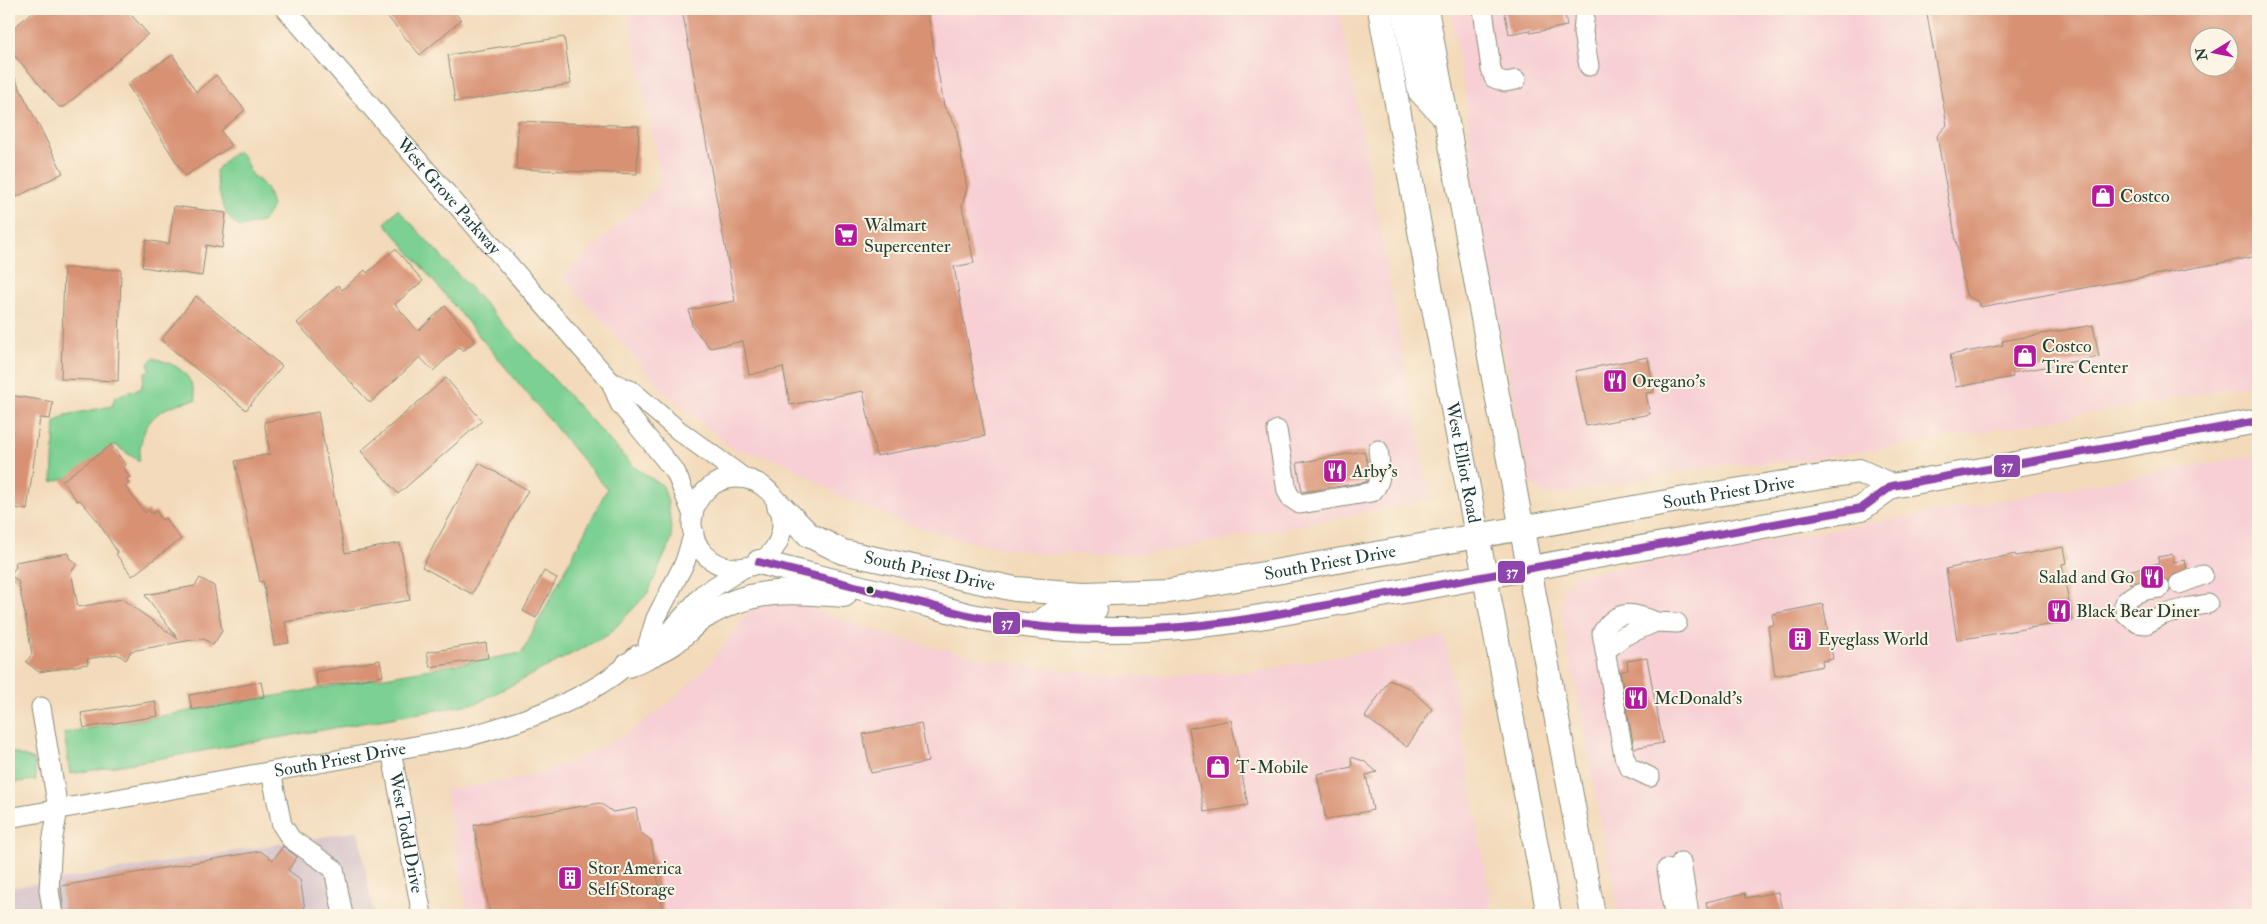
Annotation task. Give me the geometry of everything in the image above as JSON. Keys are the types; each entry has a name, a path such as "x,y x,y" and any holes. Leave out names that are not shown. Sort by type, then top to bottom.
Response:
{"main road":[{"name":"West Elliot Road","path":"1380,9 1484,576 1549,915"},
{"path":"1404,9 1420,91 1446,118"},
{"path":"1426,9 1520,528 1593,915"},
{"name":"South Priest Drive","path":"752,565 910,600 950,611 1016,624 1069,629 1134,629 1204,625 1247,619 1862,508 1892,486 2258,421"},
{"name":"South Priest Drive","path":"779,505 809,535 843,552 1015,589 1085,594 1169,591 1520,528 1859,471 1892,486"},
{"path":"628,665 672,644 709,614 735,601 758,595 789,591 910,600"},
{"path":"1038,626 1056,611 1135,609 1169,591"}],"street":[{"name":"West Grove Parkway","path":"286,9 611,382 620,404 676,473 693,523"},
{"path":"1483,9 1491,69 1494,78 1505,82 1516,80"},
{"path":"1585,9 1583,33 1588,66"},
{"name":"West Grove Parkway","path":"611,382 632,391 678,430 744,478"},
{"path":"1277,430 1287,491 1291,498 1300,504 1372,492 1378,486 1380,478 1378,450"},
{"path":"744,478 758,483 770,492 779,505 782,518 777,544 769,554 752,565 731,567 718,563 707,555 698,544 693,523 698,502 706,490 724,480 744,478"},
{"name":"South Priest Drive","path":"648,644 656,618 685,562 693,523"},
{"name":"South Priest Drive","path":"9,818 466,737 515,723 551,709 608,680 628,665 648,644 666,636 704,594 752,565"},
{"path":"2179,584 2203,575"},
{"path":"2160,588 2136,593 2124,603 2126,614 2132,620 2146,624 2171,612 2208,604"},
{"path":"1650,776 1629,767 1624,756 1602,633 1608,622 1616,617 1637,613 1656,622 1677,623"},
{"path":"41,707 58,809 52,844 50,882 53,915"},
{"name":"West Todd Drive","path":"391,750 422,915"},
{"path":"271,772 282,825 291,839 334,869 343,915"},
{"path":"1674,915 1674,865 1690,915"}],"shaded area":[{"path":"628,9 1339,9 1430,500 1152,553 1117,555 1047,554 978,544 910,525 844,498 783,461 733,449 665,392 563,277 662,183"},
{"path":"1450,9 2258,9 2258,383 2060,419 1809,460 1716,465 1548,495 1529,482 1474,194 1467,104"},
{"path":"2258,455 2258,915 1619,915 1561,611 1562,593 1571,579 1581,574"},
{"path":"762,587 845,621 930,647 1018,665 1109,675 1156,676 1249,672 1445,637 1493,915 468,915 445,789 507,781 537,774 567,763 623,736 672,701 713,660 748,613"},
{"path":"358,831 374,915 9,915 9,888"}],"green space":[{"path":"238,151 244,158 252,176 264,185 272,208 262,222 240,227 225,210 216,171 228,157"},
{"path":"398,209 634,467 663,486 668,502 672,538 648,593 608,635 477,703 70,774 64,733 522,653 607,489 385,223"},
{"path":"153,358 177,367 182,371 191,383 196,400 171,406 154,417 147,425 143,435 139,461 115,445 69,477 52,482 55,422 66,415 112,406 115,397 141,389 145,372 150,370 148,363"},
{"path":"9,751 34,760 36,780 9,783"}],"building":[{"path":"36,9 126,9 148,34 64,107 59,107 9,49 9,32"},
{"path":"381,9 452,9 461,20 420,55"},
{"name":"Walmart Supercenter","path":"682,9 927,9 944,106 956,126 967,188 962,206 974,263 954,267 985,436 876,456 863,391 790,405 783,367 749,375 743,341 710,348 692,326 689,310 735,301"},
{"path":"1504,9 1564,9 1567,26 1530,33 1530,30 1509,34"},
{"name":"Costco","path":"1926,9 2258,9 2258,256 1980,307 1979,302 1966,295 1937,136 1947,125"},
{"path":"564,37 571,84 455,102 448,55"},
{"path":"173,55 196,92 216,75 245,110 221,131 231,146 185,176 127,84"},
{"path":"9,67 63,173 9,201"},
{"path":"518,121 639,126 637,174 516,169"},
{"path":"174,206 226,213 222,248 206,245 202,276 142,267 146,240 169,244"},
{"path":"395,249 423,281 395,304 418,331 445,306 475,341 463,351 459,347 433,371 420,357 370,403 297,323 338,285 342,290 365,270 367,273"},
{"path":"64,268 121,270 118,381 61,379"},
{"path":"196,296 282,366 246,410 161,340"},
{"name":"Costco Tire Center","path":"2093,325 2099,357 2012,373 2013,377 1956,387 1950,355 2003,345 2002,341"},
{"name":"Oregano's","path":"1648,357 1654,392 1646,393 1650,414 1586,426 1575,371"},
{"path":"446,378 482,421 398,494 361,451"},
{"path":"9,395 53,402 50,419 40,418 27,510 9,507"},
{"path":"318,412 345,553 400,543 410,600 285,622 289,643 274,645 263,581 260,582 235,461 270,454 264,422"},
{"path":"111,445 126,465 123,467 130,477 126,479 129,483 125,486 145,513 148,510 152,514 156,511 162,520 165,518 181,539 132,576 116,554 118,553 97,520 80,500 77,501 62,481"},
{"name":"Arby's","path":"1364,451 1369,468 1366,482 1302,492 1297,463"},
{"path":"479,463 528,490 472,594 422,567"},
{"path":"2064,547 2067,563 2062,564 2072,621 1957,640 1946,569 2015,554 2016,556"},
{"path":"68,553 69,558 77,564 71,572 78,607 122,599 178,639 145,595 195,586 200,578 214,586 222,631 213,645 204,639 192,640 131,651 126,660 117,654 87,659 88,664 39,672 26,662 32,654 25,614 18,581 10,575 16,567 15,562"},
{"path":"2173,554 2174,562 2185,560 2187,569 2175,574 2168,581 2158,577 2130,584 2128,571 2159,563 2158,557"},
{"path":"544,571 557,578 536,618 523,611"},
{"name":"Eyeglass World","path":"1823,604 1833,659 1822,661 1823,666 1775,676 1768,626 1774,625 1772,614"},
{"path":"486,643 488,658 430,667 427,652"},
{"name":"McDonald's","path":"1647,658 1663,743 1634,748 1620,672 1628,670 1627,661"},
{"path":"380,660 383,676 318,687 315,672"},
{"path":"1389,680 1409,688 1432,709 1407,747 1365,717"},
{"path":"261,682 264,697 192,710 189,695"},
{"path":"155,701 158,716 84,728 81,713"},
{"name":"T-Mobile","path":"1231,720 1248,805 1204,812 1189,728"},
{"path":"921,723 928,762 871,773 863,734"},
{"path":"1351,757 1364,761 1377,772 1366,775 1373,810 1326,820 1317,774 1352,767"},
{"name":"Stor America Self Storage","path":"600,803 613,812 636,808 640,832 651,840 664,915 490,915 474,825"},
{"path":"283,846 297,857 288,870 300,879 306,915 64,915 61,886 260,851 273,860"},
{"path":"1778,892 1783,915 1709,915 1706,902 1745,893 1746,898"}],"transit line":[{"name":"37","path":"759,562 990,620 1079,629 1173,628 1266,616 1862,508 1892,486 2258,421"}],"place":[{"name":"Costco","path":"2103,196"},
{"name":"Walmart Supercenter","path":"846,235"},
{"name":"Costco Tire Center","path":"2025,356"},
{"name":"Oregano's","path":"1615,381"},
{"name":"Arby's","path":"1335,471"},
{"name":"Salad and Go","path":"2152,577"},
{"name":"Black Bear Diner","path":"2059,611"},
{"name":"Eyeglass World","path":"1800,639"},
{"name":"McDonald's","path":"1636,698"},
{"name":"T-Mobile","path":"1218,767"},
{"name":"Stor America Self Storage","path":"570,878"}]}
